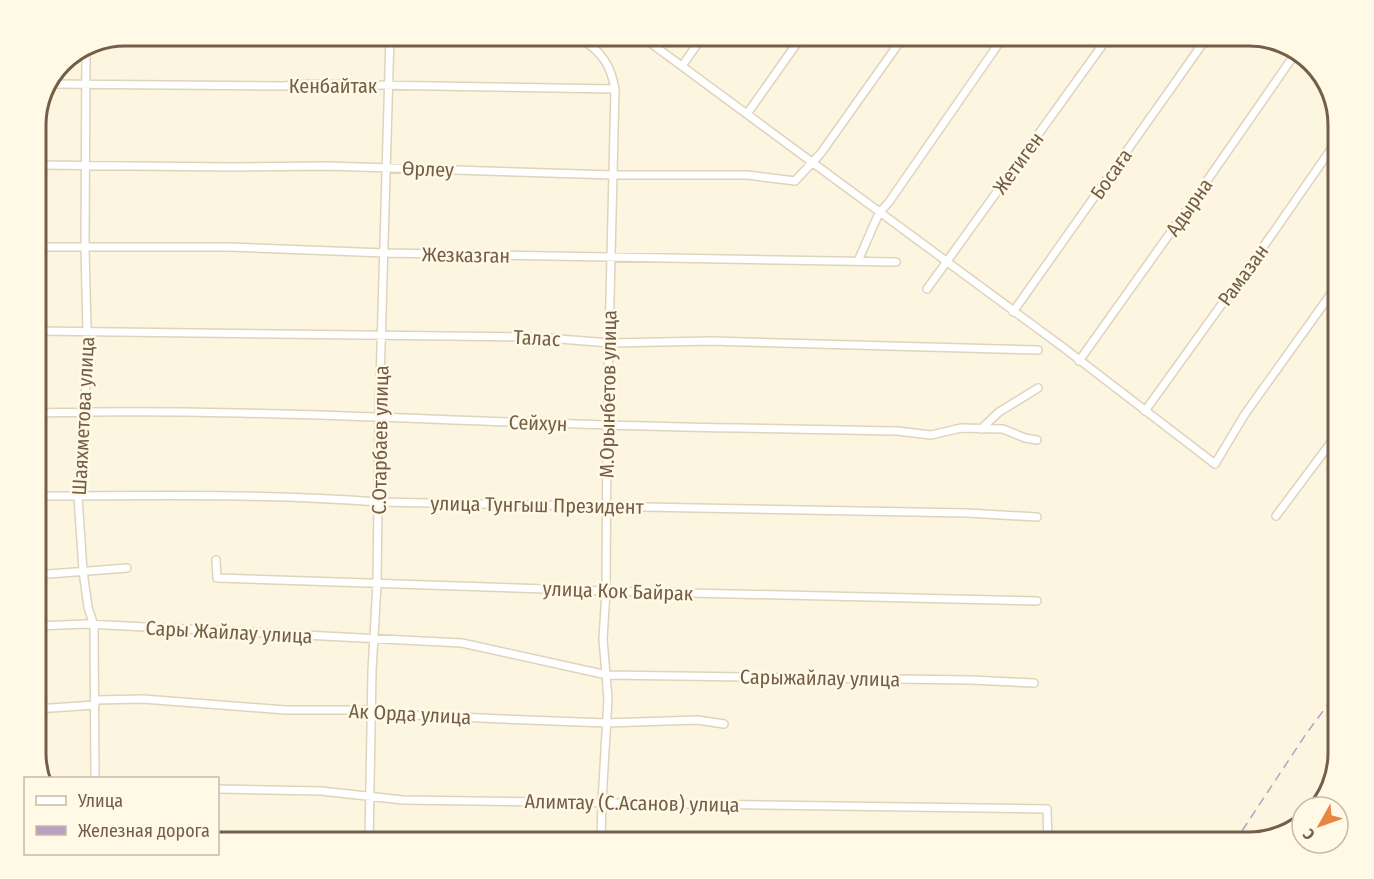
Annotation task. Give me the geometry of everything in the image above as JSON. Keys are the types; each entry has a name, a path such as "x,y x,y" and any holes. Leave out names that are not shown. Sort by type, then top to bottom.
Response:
{"street":[{"name":"С.Отарбаев улица","path":"369,832 390,46"},
{"name":"М.Орынбетов улица","path":"593,46 608,64 613,75 615,89 607,425 606,591 603,639 607,675 602,832"},
{"path":"655,46 1215,464 1245,414 1328,298"},
{"path":"682,66 696,46"},
{"path":"747,114 795,46"},
{"path":"811,162 821,153 897,46"},
{"path":"858,261 879,213 889,202 997,46"},
{"name":"Жетиген","path":"927,289 1102,46"},
{"name":"Босаға","path":"1013,312 1201,46"},
{"name":"Шаяхметова улица","path":"86,57 84,166 87,330 85,411 78,496 83,572 88,607 94,626 95,777"},
{"name":"Адырна","path":"1079,361 1292,59"},
{"name":"Кенбайтак","path":"58,84 615,89"},
{"name":"Рамазан","path":"1145,411 1328,153"},
{"name":"Өрлеу","path":"47,165 327,166 613,175 747,175 795,181 811,162"},
{"name":"Жезказган","path":"47,247 230,247 385,253 896,262"},
{"name":"Талас","path":"47,331 534,336 610,343 711,341 1038,350"},
{"path":"981,429 999,412 1038,388"},
{"name":"Сейхун","path":"47,412 379,416 607,425 897,431 931,435 961,428 1003,429 1037,440"},
{"path":"1276,516 1328,446"},
{"name":"улица Тунгыш Президент","path":"47,496 208,495 332,498 378,502 967,513 1037,517"},
{"name":"улица Кок Байрак","path":"216,560 217,578 606,591 1037,601"},
{"path":"47,574 127,568"},
{"name":"Сары Жайлау улица","path":"47,626 86,624 310,637 422,640"},
{"name":"Сарыжайлау улица","path":"422,640 490,648 607,675 971,680 1034,683"},
{"name":"Ак Орда улица","path":"47,708 143,699 285,710 372,710 425,716 606,723 697,720 724,724"},
{"name":"Алимтау (С.Асанов) улица","path":"219,789 321,791 403,800 1047,809 1048,832"}],"railway":[{"path":"1241,832 1328,704"}]}
